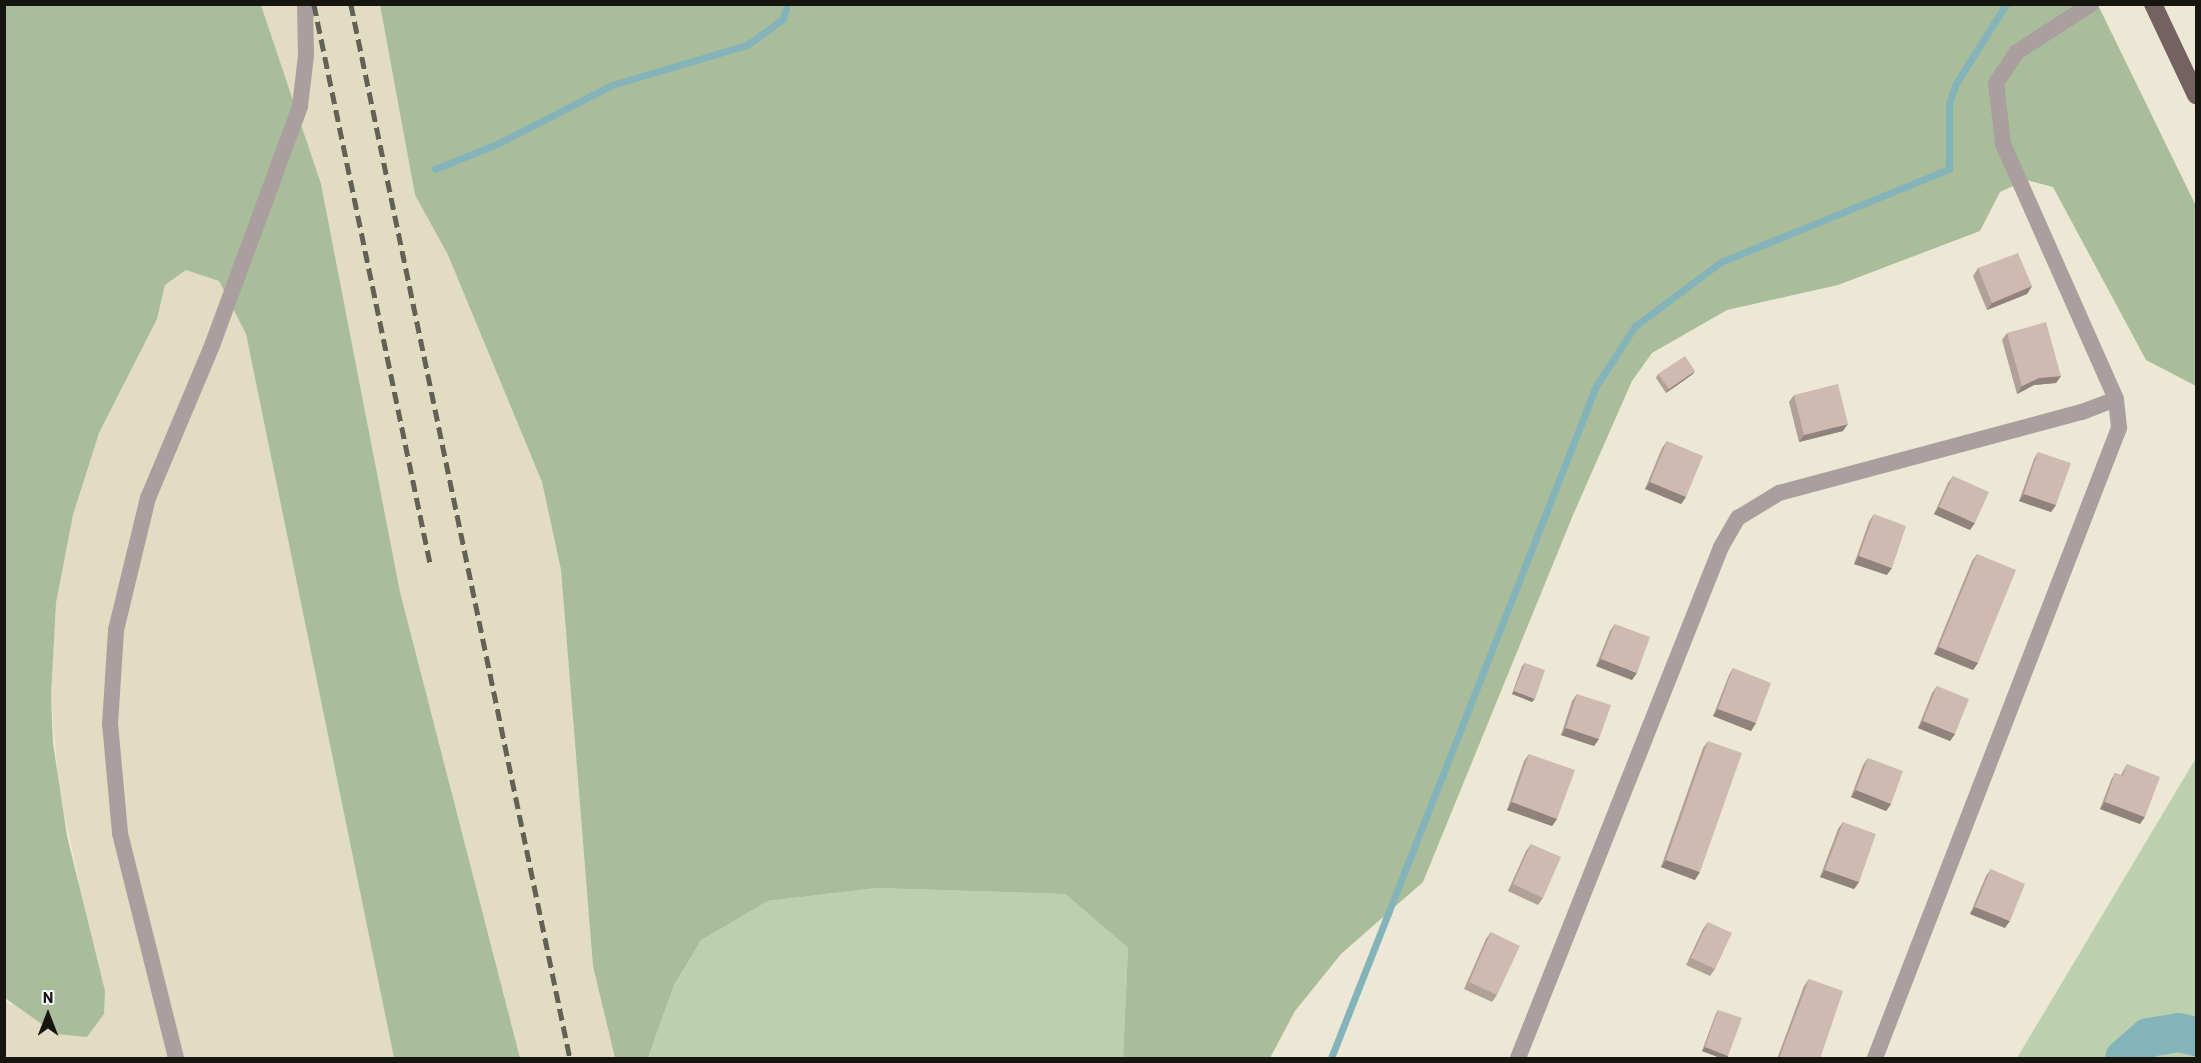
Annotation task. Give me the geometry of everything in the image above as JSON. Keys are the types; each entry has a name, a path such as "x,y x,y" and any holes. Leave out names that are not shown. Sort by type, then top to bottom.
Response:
{"main road":[{"path":"2153,4 2196,95"}],"street":[{"path":"176,1059 120,834 110,724 114,640 123,587 148,498 221,323 297,116 306,56 305,4"},
{"path":"1875,1059 2120,428 2116,399 2002,144 1996,83 2017,52 2091,4"},
{"path":"1518,1059 1721,547 1738,518 1779,493 2082,412 2116,399"}],"shaded area":[{"path":"261,5 380,5 415,195 448,255 542,482 561,570 593,965 615,1058 520,1058 400,592 321,184"},
{"path":"186,270 219,281 246,334 394,1058 5,1058 4,998 11,1006 79,881 59,790 51,696 56,603 73,515 99,433 157,319 165,285"}],"green space":[{"path":"4,5 261,5 321,184 400,592 520,1058 394,1058 246,334 219,281 186,270 165,285 157,319 99,433 73,515 56,603 51,696 53,743 67,836 105,991 104,1014 87,1037 56,1034 5,998"},
{"path":"380,5 2098,5 2196,206 2196,386 2146,360 2053,187 2026,180 2000,192 1980,231 1838,285 1727,310 1652,353 1632,381 1573,515 1423,882 1341,954 1295,1011 1270,1058 1123,1058 1128,948 1065,894 877,888 768,901 701,940 674,985 648,1058 615,1058 593,966 561,570 542,482 448,255 415,195"},
{"path":"2196,758 2196,1058 2017,1058"},
{"path":"877,888 1065,894 1128,948 1123,1058 648,1058 674,985 700,940 768,901"}],"building":[{"path":"2018,253 2032,286 1992,303 1978,268"},
{"path":"2046,322 2061,376 2039,378 2022,386 2007,333"},
{"path":"1685,356 1695,371 1669,389 1658,374"},
{"path":"1838,384 1848,424 1804,435 1794,395"},
{"path":"1667,441 1703,456 1686,497 1650,482"},
{"path":"2038,452 2071,463 2056,505 2024,494"},
{"path":"1953,476 1989,492 1975,523 1939,507"},
{"path":"1874,514 1906,526 1892,568 1859,556"},
{"path":"1977,554 2016,570 1978,663 1939,647"},
{"path":"1615,624 1650,637 1637,673 1601,659"},
{"path":"1525,663 1545,670 1535,699 1514,691"},
{"path":"1733,668 1771,683 1756,723 1718,709"},
{"path":"1937,686 1969,699 1955,734 1923,721"},
{"path":"1577,694 1611,705 1599,739 1566,728"},
{"path":"1708,741 1742,753 1700,872 1666,860"},
{"path":"1529,754 1575,770 1557,819 1512,802"},
{"path":"1868,758 1903,771 1891,804 1856,790"},
{"path":"2127,764 2160,777 2145,817 2105,802 2115,773 2123,776"},
{"path":"1843,822 1876,834 1859,882 1825,870"},
{"path":"1531,844 1561,857 1543,898 1513,884"},
{"path":"1991,869 2025,884 2010,921 1975,907"},
{"path":"1708,922 1732,933 1715,969 1691,958"},
{"path":"1491,932 1520,946 1497,995 1469,982"},
{"path":"1809,979 1843,991 1820,1059 1779,1059"},
{"path":"1718,1010 1742,1018 1728,1056 1705,1047"}],"waterway":[{"path":"435,169 501,142 612,85 747,45 783,19 787,4"},
{"path":"1331,1058 1596,386 1635,326 1721,262 1949,169 1949,104 1955,85 2006,4"},
{"path":"2124,1058 2148,1037 2178,1032 2196,1036"}],"railway":[{"path":"314,4 431,567"},
{"path":"351,4 570,1058"}]}
